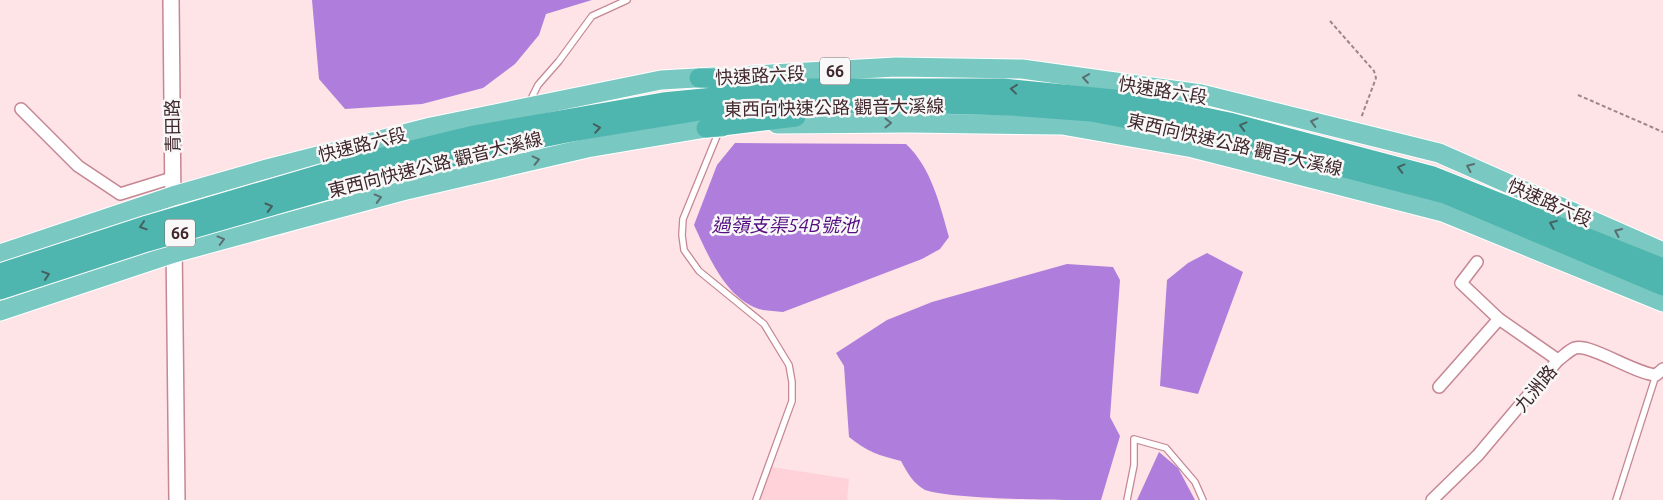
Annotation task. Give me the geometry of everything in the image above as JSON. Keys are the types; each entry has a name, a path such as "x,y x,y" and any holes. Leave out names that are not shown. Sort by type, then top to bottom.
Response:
{"highway":[{"path":"700,78 903,96"},
{"name":"東西向快速公路 觀音大溪線","path":"0,273 147,225 358,163 474,135 663,102 806,88 1091,112 1232,139 1445,194 1663,286"},
{"name":"東西向快速公路 觀音大溪線","path":"0,290 148,242 362,180 472,152 572,132 700,111 1003,88 1124,100 1229,122 1432,176 1663,268"},
{"path":"713,127 903,96"}],"main road":[{"name":"快速路六段","path":"0,254 172,187 267,169 421,129 661,80 896,67 1022,69 1202,94 1439,153 1663,252"},
{"name":"66","path":"0,311 174,253 402,191 587,148 713,127 814,123 1062,125 1193,148 1443,212 1663,302"}],"street":[{"name":"青田路","path":"171,0 176,500"},
{"path":"22,109 78,166 120,194 172,187"},
{"path":"1477,262 1461,283 1499,319 1558,360"},
{"path":"1439,387 1499,319"},
{"name":"九洲路","path":"1432,500 1478,455 1558,360 1575,348 1587,349 1646,374 1660,372"}],"lane":[{"path":"527,107 538,85 559,61 592,16 626,0"},
{"path":"713,127 683,218 682,235 684,250 699,271 764,324 789,365 792,382 792,401 756,500"},
{"path":"1616,500 1660,372"},
{"path":"1127,500 1134,465 1134,439 1166,448 1195,482 1203,500"}],"path":[{"path":"1330,21 1374,71 1376,78 1362,113 1358,133"},
{"path":"1578,95 1663,132"}],"shaded area":[{"path":"772,467 849,479 847,500 760,500"}],"water":[{"path":"312,0 592,0 546,14 539,35 515,64 483,88 422,104 345,109 319,79"},
{"name":"過嶺支渠54B號池","path":"735,143 906,144 915,153 934,187 949,237 940,249 922,259 783,312 763,310 750,305 739,298 720,276 694,225 717,165"},
{"path":"1207,253 1243,272 1198,394 1160,386 1167,280 1188,263"},
{"path":"1067,264 1113,267 1120,280 1110,417 1120,436 1101,500 984,498 925,490 911,478 901,461 886,457 861,446 849,437 844,366 836,353 887,320 932,302"},
{"path":"1159,452 1178,468 1195,500 1137,500"}]}
